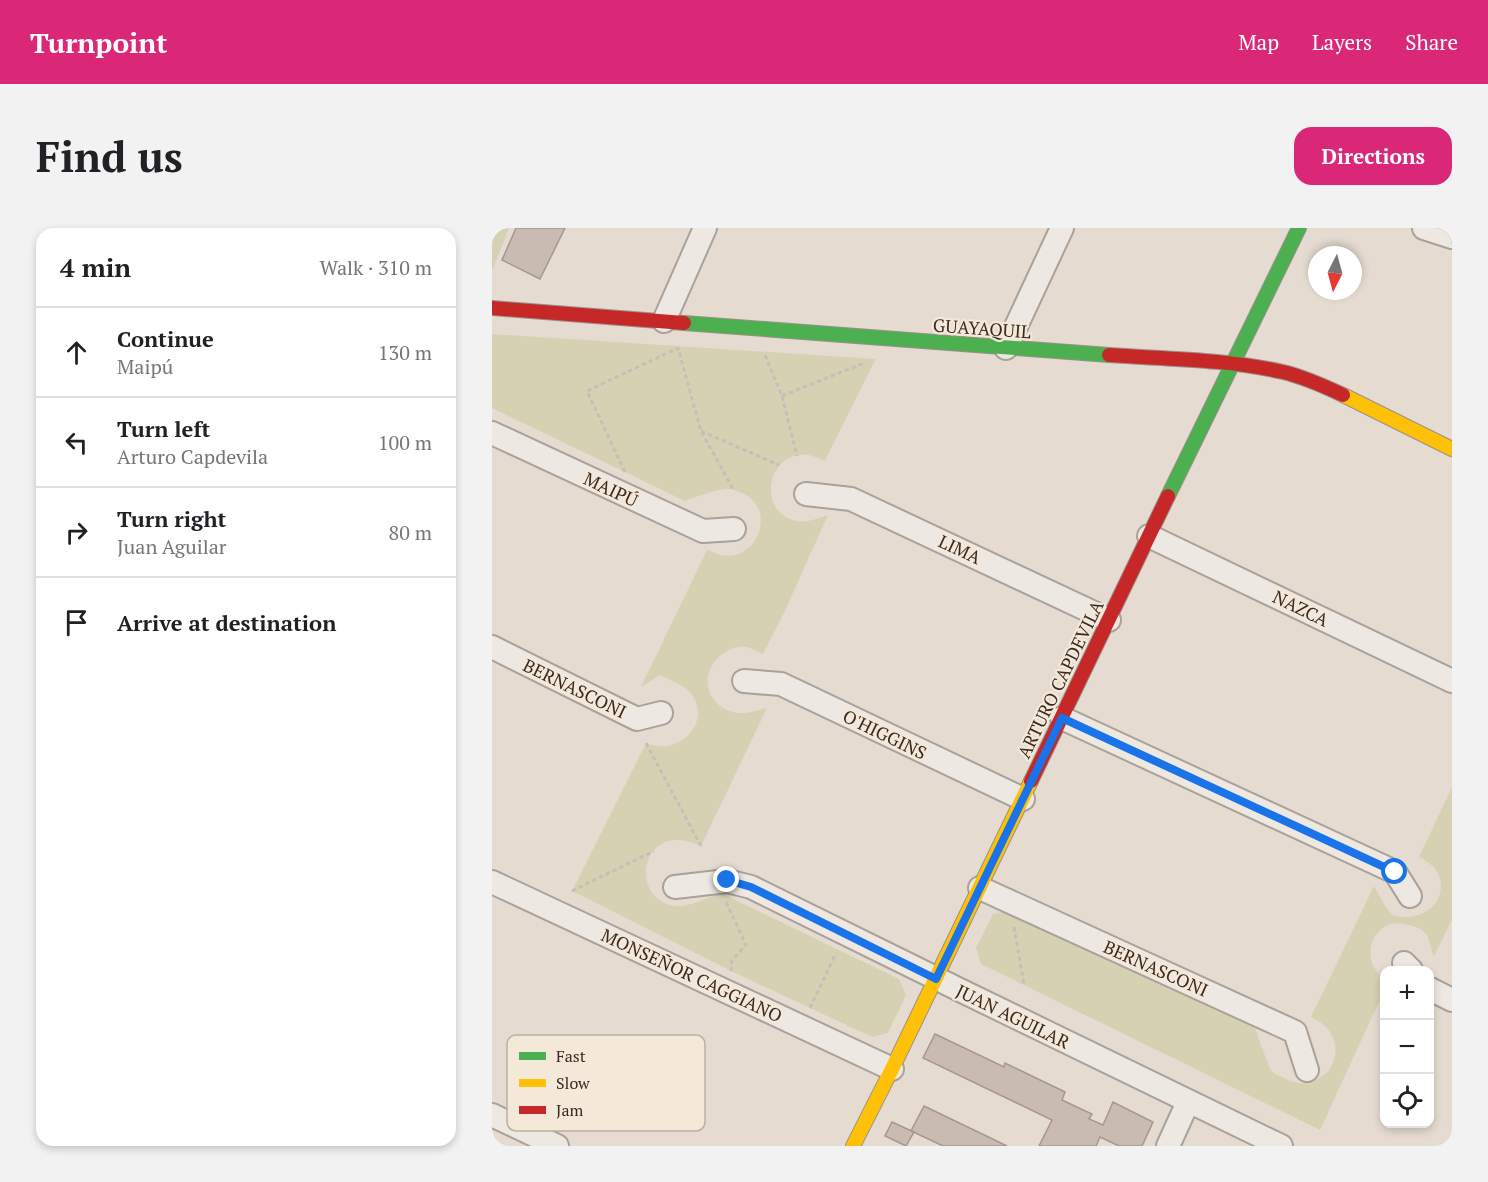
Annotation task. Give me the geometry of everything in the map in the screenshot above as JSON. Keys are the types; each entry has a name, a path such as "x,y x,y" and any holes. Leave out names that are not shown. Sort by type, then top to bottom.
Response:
{"street":[{"path":"664,321 705,228"},
{"path":"1006,348 1062,228"},
{"name":"ARTURO CAPDEVILA","path":"854,1146 1299,228"},
{"path":"1424,228 1452,237"},
{"name":"GUAYAQUIL","path":"492,308 1232,363 1284,372 1318,383 1452,449"},
{"name":"MAIPÚ","path":"492,433 703,531 734,529"},
{"name":"LIMA","path":"806,494 851,499 1109,620"},
{"name":"NAZCA","path":"1149,536 1452,681"},
{"name":"BERNASCONI","path":"492,647 637,719 661,713"},
{"name":"O'HIGGINS","path":"744,681 781,684 1023,799"},
{"path":"1062,718 1395,872 1410,896"},
{"name":"JUAN AGUILAR","path":"675,887 727,880 751,887 1281,1146"},
{"name":"MONSEÑOR CAGGIANO","path":"492,882 892,1069"},
{"name":"BERNASCONI","path":"980,888 1296,1032 1307,1070"},
{"path":"1434,991 1452,1000"},
{"path":"1168,1146 1188,1102"},
{"path":"492,1115 507,1122"},
{"path":"526,1131 557,1146"}],"path":[{"path":"626,473 587,391 678,348 701,431 733,489"},
{"path":"763,352 782,396 797,456"},
{"path":"782,396 865,363"},
{"path":"701,431 779,465"},
{"path":"646,742 701,846"},
{"path":"572,891 654,850"},
{"path":"726,902 746,945 732,960 731,971"},
{"path":"1013,921 1024,984"},
{"path":"810,1008 838,950"}],"shaded area":[{"path":"492,228 509,228 492,271"},
{"path":"492,334 876,359 825,461 808,455 794,456 783,462 775,472 771,484 772,496 776,507 784,516 797,521 805,521 828,515 763,654 746,647 729,650 715,661 709,671 708,681 709,691 721,707 732,712 747,713 767,708 701,846 681,840 664,842 654,849 648,860 646,872 653,894 663,902 682,906 721,893 899,979 906,995 888,1033 872,1037 731,971 572,891 646,743 659,746 672,745 683,740 697,721 698,710 694,699 682,686 660,675 641,687 707,550 721,555 734,555 744,551 753,543 761,522 754,501 744,494 724,489 685,501 492,408"},
{"path":"1452,787 1452,919 1434,957 1426,934 1414,926 1391,924 1379,931 1375,937 1370,952 1373,966 1380,974 1380,1000 1320,1130 981,964 976,948 993,914 1011,910 1255,1028 1272,1071 1296,1082 1307,1083 1326,1073 1332,1064 1335,1054 1334,1043 1329,1031 1311,1017 1374,886 1389,911 1399,917 1422,914 1438,899 1441,884 1438,873 1419,857"}],"building":[{"path":"516,228 565,228 540,279 502,260"},
{"path":"935,1034 1004,1067 1005,1063 1065,1092 1062,1100 1092,1114 1089,1119 1103,1125 1113,1102 1153,1122 1142,1146 1119,1146 1100,1137 1096,1146 1039,1146 1052,1120 923,1058"},
{"path":"924,1106 1007,1146 943,1146 911,1131"},
{"path":"892,1122 914,1132 906,1146 885,1136"}],"traffic: fast":[{"path":"1168,496 1299,228"},
{"path":"684,323 1109,355"}],"traffic: slow":[{"path":"1343,395 1452,449"},
{"path":"853,1146 1031,781"}],"traffic: jam":[{"path":"492,308 684,323"},
{"path":"1109,355 1240,364 1299,376 1343,395"},
{"path":"1031,781 1168,496"}],"route":[{"path":"727,880 751,887 936,979 1062,718 1395,872"}]}
